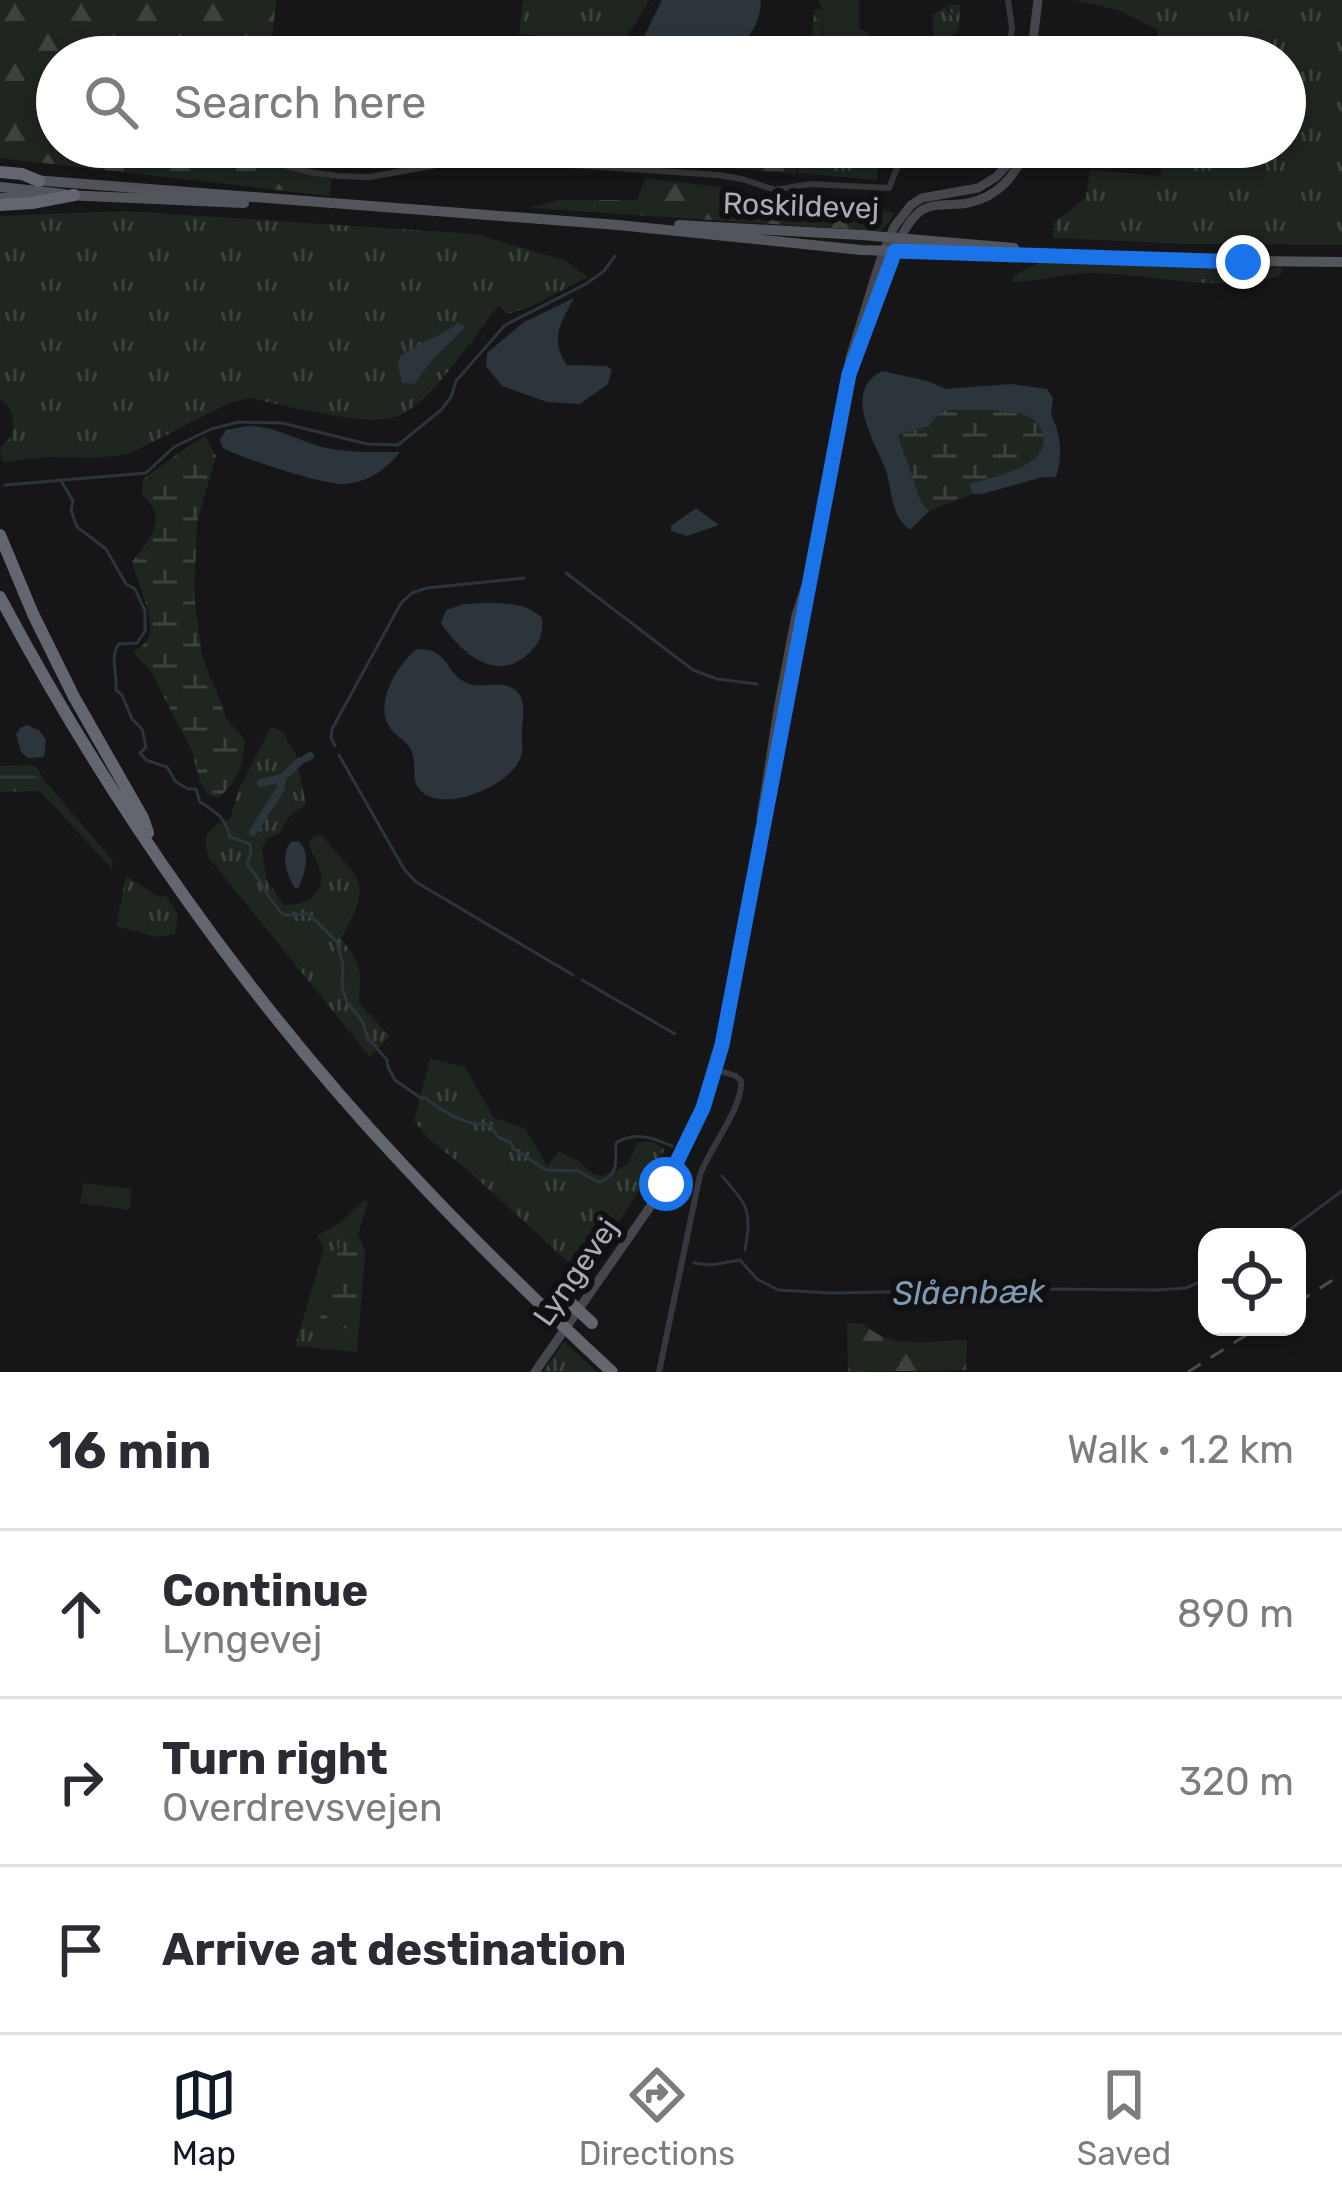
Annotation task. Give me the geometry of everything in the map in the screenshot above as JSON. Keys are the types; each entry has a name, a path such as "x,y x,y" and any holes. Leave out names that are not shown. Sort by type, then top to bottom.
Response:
{"highway":[{"path":"0,175 22,174 39,181"},
{"path":"0,202 32,203 74,195"},
{"path":"0,535 33,614 74,698 143,818 154,851"},
{"path":"0,597 34,661 154,851 309,1057 401,1164 612,1372"},
{"path":"0,615 50,702 81,738"},
{"path":"563,1296 592,1323"}],"main road":[{"path":"1034,36 1038,0"},
{"name":"Roskildevej","path":"892,245 902,214 911,205 922,198 978,188 1004,168"},
{"name":"Roskildevej","path":"892,245 920,211 968,203 1001,188 1016,168"},
{"name":"Roskildevej","path":"39,181 758,239 892,245"},
{"name":"Roskildevej","path":"0,188 314,203"},
{"name":"Roskildevej","path":"618,225 729,227 892,245"},
{"path":"892,245 993,247 1070,255"},
{"path":"892,245 1342,262"},
{"name":"Lyngevej","path":"535,1372 666,1184 716,1069 863,308 892,245"}],"street":[{"path":"1008,0 1011,36"},
{"name":"Roskildevej","path":"294,168 370,177 420,168"},
{"name":"Roskildevej","path":"609,168 742,179 776,190 810,184 889,188 897,168"},
{"path":"659,1372 700,1175 742,1088 736,1076 716,1069"}],"green space":[{"path":"0,0 276,0 272,36 36,36 36,162 0,158"},
{"path":"523,0 650,0 627,36 519,34"},
{"path":"819,0 859,0 859,28 868,36 823,36"},
{"path":"1074,0 1342,0 1342,245 1053,238 1054,223 1086,197 1090,170 1160,176 1161,168 1306,168 1306,36 1157,36 1158,30 1118,10"},
{"path":"947,5 960,5 959,30 951,36 933,36 933,15 945,7 957,23"},
{"path":"814,10 823,11 821,36 812,36"},
{"path":"87,168 287,168 332,179 329,196"},
{"path":"730,168 797,168 796,174"},
{"path":"799,168 878,168 877,180 798,173"},
{"path":"646,178 736,189 773,206 795,193 894,213 880,231 529,208 559,200 637,200"},
{"path":"126,211 476,234 566,261 588,277 530,307 507,314 499,305 438,383 398,416 346,417 249,398 229,403 129,454 2,462 0,448 12,436 13,424 0,399 0,216"},
{"path":"1039,263 1284,268 1279,276 1235,283 1094,273 1011,282 1014,275"},
{"path":"942,410 1024,415 1040,428 1041,451 1021,467 970,484 973,494 929,511 921,502 897,435 929,426"},
{"path":"205,436 216,456 197,522 194,595 202,656 227,719 245,740 239,772 218,798 209,795 200,782 192,751 149,668 133,653 147,641 150,631 132,562 156,521 142,495 143,479"},
{"path":"271,727 282,731 295,753 306,804 262,848 266,880 284,905 312,897 321,878 309,844 314,835 321,835 354,873 360,893 341,938 359,968 359,1003 390,1036 370,1057 206,850 208,833 230,819 238,791"},
{"path":"0,766 36,766 113,861 112,869 40,791 0,792"},
{"path":"126,876 159,897 165,895 178,914 175,934 156,937 116,926"},
{"path":"430,1059 465,1067 494,1118 525,1128 547,1166 559,1151 603,1176 627,1165 638,1142 653,1142 665,1149 610,1236 578,1271 414,1121"},
{"path":"83,1183 132,1189 129,1210 80,1203"},
{"path":"368,1201 358,1234 365,1252 357,1352 295,1346 324,1248 317,1236"},
{"path":"338,1230 357,1235 365,1252 359,1328 350,1337 348,1329 338,1327 331,1335 321,1331 322,1300 338,1253"},
{"path":"847,1323 864,1324 899,1341 967,1340 966,1370 848,1372"},
{"path":"564,1342 594,1369 597,1372 543,1372"}],"shaded area":[{"path":"662,0 761,0 749,36 644,36"},
{"path":"574,298 559,331 562,356 567,365 607,366 612,370 608,384 580,404 547,402 502,386 486,366 487,353 524,322"},
{"path":"458,323 463,330 414,384 402,383 400,356"},
{"path":"882,371 946,389 1011,384 1047,389 1053,398 1051,415 1060,445 1056,477 973,494 969,484 1032,460 1044,440 1040,428 1018,413 942,410 929,426 898,435 921,502 929,511 910,530 895,509 864,416 864,391"},
{"path":"248,426 332,449 400,452 368,478 333,483 223,448 220,440 226,430"},
{"path":"696,508 719,525 687,536 671,531 671,526"},
{"path":"464,604 522,606 542,618 539,641 517,662 504,666 469,654 441,623 446,610"},
{"path":"417,649 436,652 467,683 503,685 520,696 521,756 492,786 445,799 418,787 412,751 391,729 384,709 395,674"},
{"path":"27,725 46,740 44,757 28,758 21,752 16,734"},
{"path":"298,841 306,863 295,888 285,859 291,842"}],"waterway":[{"path":"5,485 146,473 174,447 239,422 282,423 367,444 398,445 441,410 456,381 505,325 586,284 615,256"},
{"name":"Slåenbæk","path":"61,481 73,501 77,527 106,549 145,611 145,631 137,643 119,644 114,660 116,690 142,729 146,747 140,753 167,767 176,782 196,789 200,802 219,816 230,837 250,844 247,865 284,915 309,914 337,942 347,1002 387,1060 395,1080 456,1117 490,1125 498,1137 546,1170 578,1171 598,1182 613,1172 616,1143 623,1139 644,1137 672,1146"},
{"path":"566,573 693,670 717,679 757,684"},
{"path":"335,746 332,729 401,603 412,593 524,578"},
{"path":"339,755 416,882 573,975"},
{"path":"306,758 310,756"},
{"path":"261,783 282,778 300,761"},
{"path":"0,777 36,777"},
{"path":"253,832 281,788 282,778"},
{"path":"582,980 675,1034"},
{"name":"Slåenbæk","path":"722,1176 746,1209 745,1250"},
{"name":"Slåenbæk","path":"1292,1228 1342,1191"},
{"name":"Slåenbæk","path":"694,1263 740,1260 757,1279 778,1290 832,1293 1157,1290 1198,1283"}],"railway":[{"path":"1306,1297 1342,1274"},
{"path":"1188,1372 1245,1336"}],"route":[{"path":"666,1184 703,1108 722,1045 849,374 895,251 1243,262"}]}
